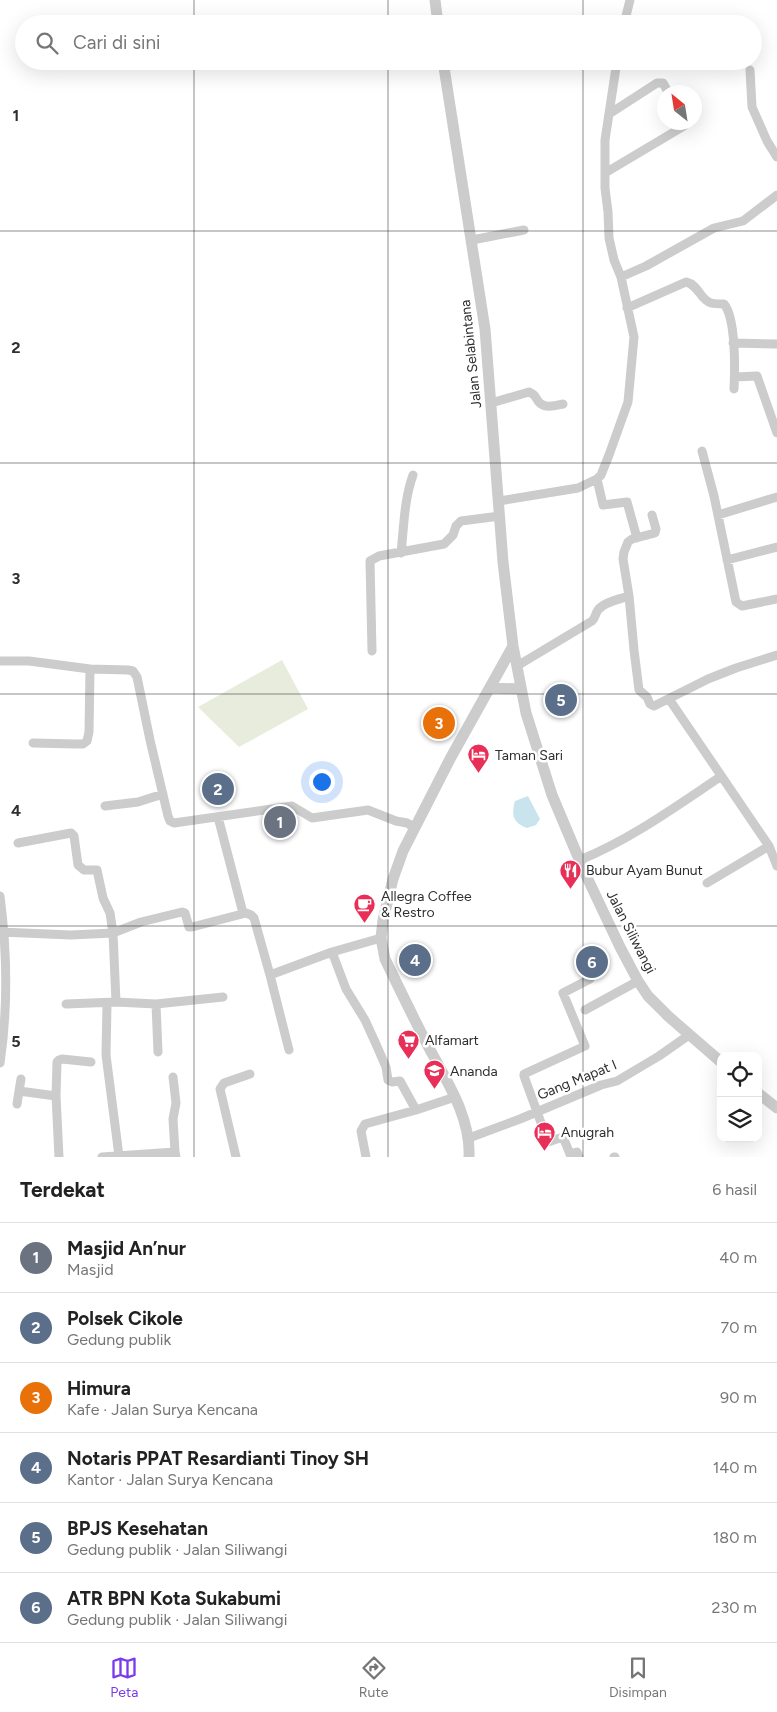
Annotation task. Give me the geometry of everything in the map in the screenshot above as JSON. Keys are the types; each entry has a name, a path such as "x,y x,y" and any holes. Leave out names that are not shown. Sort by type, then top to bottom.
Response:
{"street":[{"path":"434,0 436,15"},
{"path":"626,15 630,0"},
{"name":"Jalan Selabintana","path":"445,70 485,329 500,516 513,646"},
{"path":"499,501 578,488 597,479 601,475 622,420 629,392 634,337 621,277 614,260 609,238 605,140 616,70"},
{"path":"750,70 752,107 766,141 777,157"},
{"path":"609,114 657,83 662,83 663,85"},
{"path":"605,173 677,130"},
{"path":"621,277 646,266 714,228 743,221 777,195"},
{"path":"472,240 524,230"},
{"path":"627,308 686,282 691,283 707,302 725,305 729,313 733,343 734,389"},
{"path":"733,343 777,344"},
{"path":"735,376 757,376 777,433"},
{"path":"491,403 529,392 536,396 541,404 548,407 562,404"},
{"path":"702,451 718,515 732,586 738,605 750,605 777,599"},
{"path":"401,552 406,501 413,475"},
{"path":"597,479 603,504 627,502 637,538"},
{"path":"718,515 777,498"},
{"path":"652,514 656,531 653,534 628,542 623,559 640,690 652,706 708,679 777,655"},
{"path":"372,651 370,561 379,556 444,544 453,535 456,526 461,521 500,516"},
{"path":"727,560 777,546"},
{"path":"517,666 596,618 597,611 603,606 629,596"},
{"path":"469,1157 465,1122 455,1097 385,959 381,938 383,920 393,879 403,851 450,758 513,646"},
{"name":"Jalan Siliwangi","path":"513,646 526,713 552,795 620,947 648,996 717,1058"},
{"path":"0,661 29,661 90,669 128,670 136,673 168,816 170,821 174,823 292,806 312,818 368,810 414,827"},
{"path":"33,743 83,744 87,741 89,732 90,669"},
{"path":"491,688 522,689"},
{"path":"669,699 768,846 777,866"},
{"path":"580,860 605,850 644,829 720,777"},
{"path":"105,806 138,802 163,794"},
{"path":"218,817 243,913"},
{"path":"18,844 73,834 78,865 84,870 96,869 98,871 103,898 110,913 114,933 112,1003 106,1055 119,1156"},
{"path":"706,883 768,846"},
{"path":"0,896 5,996 0,1063"},
{"path":"2,933 71,935 114,933 141,922 182,912 185,913 190,927 243,913 251,915 254,918 270,974 289,1050"},
{"path":"270,974 332,952 381,938"},
{"path":"332,952 346,989 365,1020 376,1044 386,1067 388,1080 392,1082 400,1081 416,1110"},
{"path":"579,1157 577,1152 570,1154 563,1137 548,1142 524,1074 586,1046 563,993 590,979"},
{"path":"585,1010 638,981"},
{"path":"66,1004 156,1004 223,996"},
{"path":"156,1004 158,1052"},
{"name":"Gang Mapat I","path":"468,1138 520,1119 601,1085 617,1081 659,1056 689,1034"},
{"path":"59,1157 56,1096 59,1060 91,1062"},
{"path":"236,1157 220,1089 224,1083 250,1074"},
{"path":"102,1157 176,1154 173,1119 176,1103 173,1077"},
{"path":"17,1104 21,1080"},
{"path":"19,1092 56,1096"},
{"path":"762,1096 777,1108"},
{"path":"366,1157 361,1131 365,1124 455,1097"}],"shaded area":[{"path":"282,660 308,709 239,747 198,707"}],"water":[{"path":"528,796 540,819 536,825 527,828 516,821 513,810 515,801"}],"place":[{"name":"BPJS Kesehatan","path":"561,700"},
{"name":"Himura","path":"439,723"},
{"name":"Taman Sari","path":"479,774"},
{"name":"Polsek Cikole","path":"218,789"},
{"name":"Masjid An’nur","path":"280,822"},
{"name":"Bubur Ayam Bunut","path":"570,889"},
{"name":"Allegra Coffee & Restro","path":"365,923"},
{"name":"Notaris PPAT Resardianti Tinoy SH","path":"415,960"},
{"name":"ATR BPN Kota Sukabumi","path":"592,962"},
{"name":"Alfamart","path":"409,1059"},
{"name":"Ananda","path":"434,1090"},
{"name":"Anugrah","path":"545,1151"}]}
